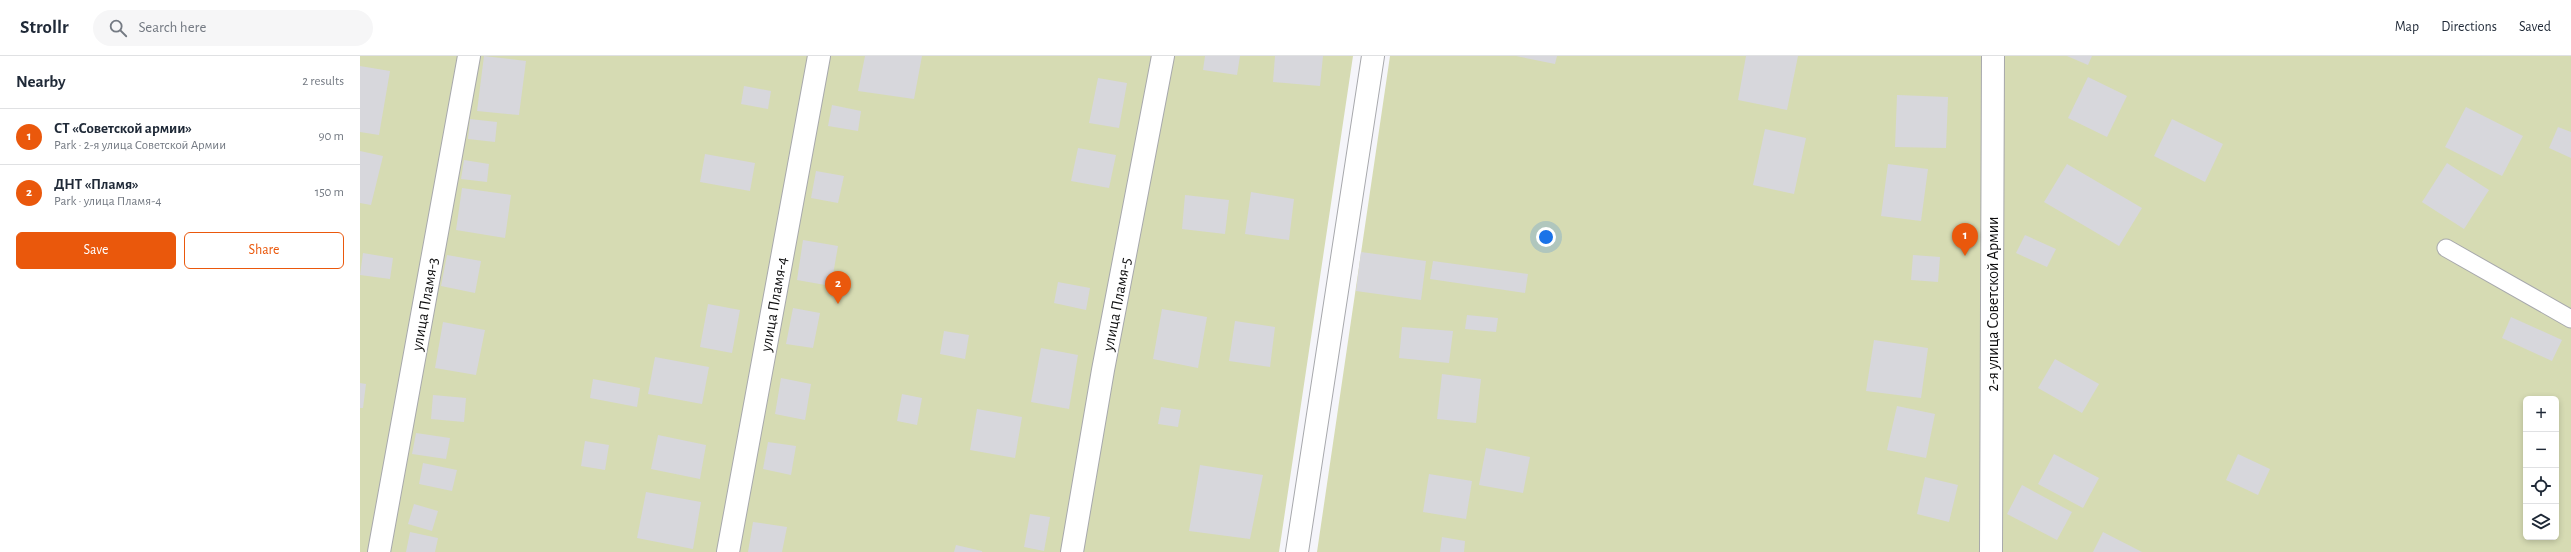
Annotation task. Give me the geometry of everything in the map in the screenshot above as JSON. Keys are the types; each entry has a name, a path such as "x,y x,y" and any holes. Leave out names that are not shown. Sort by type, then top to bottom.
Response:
{"street":[{"name":"улица Пламя-3","path":"379,552 469,56"},
{"name":"улица Пламя-4","path":"728,552 819,56"},
{"name":"улица Пламя-5","path":"1072,552 1103,370 1163,56"},
{"path":"1297,552 1373,56"},
{"name":"2-я улица Советской Армии","path":"1991,552 1993,56"}],"lane":[{"path":"2446,248 2571,319"}],"green space":[{"path":"360,56 1353,56 1279,552 360,552"},
{"path":"1390,56 2571,56 2571,552 1317,552"}],"building":[{"path":"484,56 526,61 519,115 477,111"},
{"path":"865,56 922,56 914,99 858,91"},
{"path":"1205,56 1240,56 1237,75 1203,70"},
{"path":"1275,56 1323,56 1320,86 1273,82"},
{"path":"1516,56 1557,56 1555,64"},
{"path":"1746,56 1798,56 1787,110 1738,100"},
{"path":"2067,56 2092,56 2088,65"},
{"path":"360,66 390,71 379,135 360,132"},
{"path":"2088,77 2127,96 2107,137 2068,118"},
{"path":"1098,78 1127,83 1119,128 1089,123"},
{"path":"744,86 771,91 768,109 741,104"},
{"path":"1897,95 1948,97 1946,148 1895,147"},
{"path":"832,105 861,111 858,131 828,126"},
{"path":"2466,107 2523,136 2502,176 2445,147"},
{"path":"470,119 497,122 495,142 468,139"},
{"path":"2172,119 2223,144 2205,182 2154,156"},
{"path":"2558,127 2571,132 2571,158 2549,148"},
{"path":"1765,129 1806,138 1794,194 1753,185"},
{"path":"1078,148 1116,155 1109,188 1071,181"},
{"path":"360,151 383,156 371,205 360,203"},
{"path":"705,154 755,163 750,191 700,182"},
{"path":"464,160 489,164 487,182 461,179"},
{"path":"2447,163 2489,190 2464,229 2422,202"},
{"path":"1888,164 1928,169 1921,221 1881,216"},
{"path":"2067,164 2142,208 2119,246 2044,202"},
{"path":"816,171 844,176 838,203 811,198"},
{"path":"462,188 511,195 505,238 456,230"},
{"path":"1251,192 1294,199 1289,240 1245,234"},
{"path":"1185,195 1229,200 1225,234 1182,229"},
{"path":"2025,235 2056,249 2047,267 2016,253"},
{"path":"803,240 838,246 831,286 797,280"},
{"path":"1361,252 1426,261 1421,300 1356,291"},
{"path":"363,253 393,258 390,279 360,275"},
{"path":"447,255 481,261 475,293 441,286"},
{"path":"1913,255 1940,257 1938,282 1911,280"},
{"path":"1433,261 1528,274 1525,293 1430,279"},
{"path":"1058,282 1090,288 1086,310 1054,303"},
{"path":"708,304 740,310 732,353 700,347"},
{"path":"793,308 820,313 813,348 786,344"},
{"path":"1162,309 1207,317 1198,368 1153,359"},
{"path":"1467,315 1498,318 1496,332 1465,329"},
{"path":"2511,317 2562,340 2552,361 2502,338"},
{"path":"1235,321 1275,327 1270,367 1229,361"},
{"path":"443,322 485,330 476,375 435,368"},
{"path":"1402,327 1453,331 1449,363 1399,358"},
{"path":"944,331 969,335 965,359 940,354"},
{"path":"1874,340 1928,348 1921,398 1866,391"},
{"path":"1041,348 1078,355 1069,409 1031,402"},
{"path":"655,357 709,367 702,404 648,394"},
{"path":"2055,359 2099,384 2082,413 2038,388"},
{"path":"1442,374 1481,379 1476,423 1437,419"},
{"path":"781,378 811,384 805,420 775,414"},
{"path":"593,379 640,388 637,407 590,398"},
{"path":"360,383 366,384 363,408 360,408"},
{"path":"902,394 922,398 917,425 897,421"},
{"path":"433,395 466,398 464,422 431,419"},
{"path":"1897,406 1935,414 1926,458 1887,450"},
{"path":"1161,407 1181,410 1178,427 1158,424"},
{"path":"977,409 1022,417 1015,458 970,450"},
{"path":"416,433 450,438 446,459 412,454"},
{"path":"658,435 706,445 700,479 651,469"},
{"path":"585,441 609,445 605,470 581,466"},
{"path":"768,442 796,446 791,475 763,469"},
{"path":"1486,448 1530,457 1523,493 1479,485"},
{"path":"2054,454 2099,478 2083,508 2038,484"},
{"path":"2238,454 2270,469 2258,495 2226,480"},
{"path":"423,463 457,470 452,491 419,484"},
{"path":"1200,465 1263,475 1250,539 1189,531"},
{"path":"1429,474 1472,481 1466,519 1423,512"},
{"path":"1925,477 1958,485 1949,522 1917,514"},
{"path":"2022,485 2072,512 2057,540 2007,514"},
{"path":"646,492 701,502 693,549 637,538"},
{"path":"414,504 438,511 432,531 408,524"},
{"path":"1030,514 1050,517 1044,551 1024,547"},
{"path":"753,522 787,527 782,552 748,552"},
{"path":"410,532 438,538 435,552 406,552"},
{"path":"2103,532 2142,552 2093,552"},
{"path":"1442,537 1465,541 1464,552 1440,552"},
{"path":"956,545 982,551 982,552 954,552"}],"place":[{"name":"СТ «Советской армии»","path":"1965,256"},
{"name":"ДНТ «Пламя»","path":"838,304"}]}
